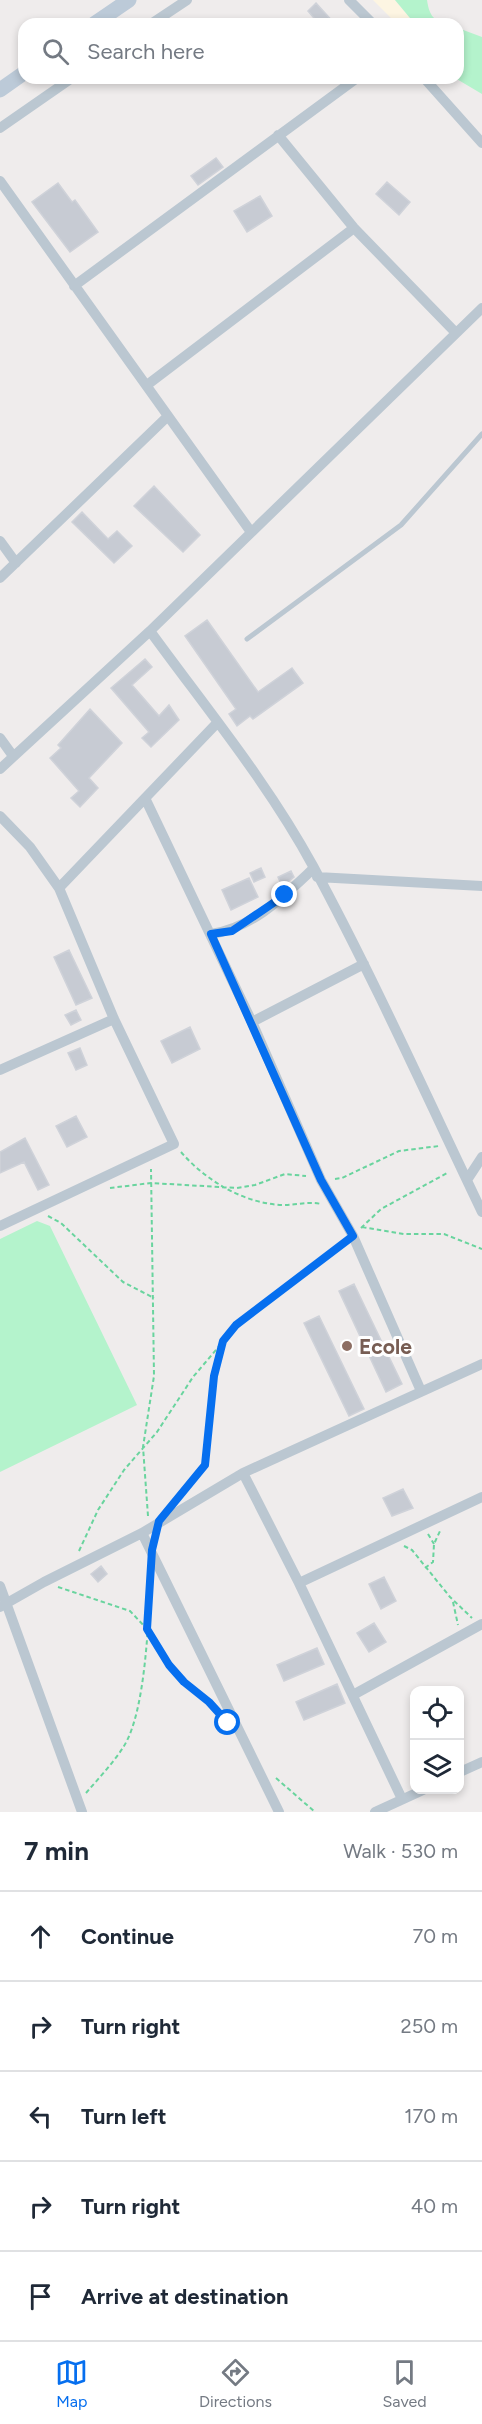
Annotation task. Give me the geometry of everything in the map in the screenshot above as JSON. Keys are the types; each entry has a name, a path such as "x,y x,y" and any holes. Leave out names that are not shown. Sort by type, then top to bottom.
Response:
{"street":[{"path":"90,18 115,0"},
{"path":"103,18 129,0"},
{"path":"160,18 187,0"},
{"path":"350,0 367,18"},
{"path":"0,80 18,67"},
{"path":"0,90 18,77"},
{"path":"0,128 63,84"},
{"path":"74,286 349,84"},
{"path":"429,84 482,143"},
{"path":"278,135 354,228 456,333"},
{"path":"0,181 251,532"},
{"path":"147,385 354,228"},
{"path":"0,769 150,632 482,308"},
{"path":"0,578 168,416"},
{"path":"0,541 16,563"},
{"path":"150,632 273,800 315,872 364,964 482,1212"},
{"path":"59,888 217,723"},
{"path":"0,738 13,756"},
{"path":"145,798 252,1022 321,1180 353,1236 421,1391"},
{"path":"0,816 30,847 59,888 114,1019 174,1144 151,1157 0,1226"},
{"path":"211,934 232,931 246,923 315,872 482,886"},
{"path":"252,1022 364,964"},
{"path":"0,1070 114,1019"},
{"path":"466,1180 482,1157"},
{"path":"3,1606 44,1582 145,1530 243,1473 482,1364"},
{"path":"243,1473 299,1583 402,1799"},
{"path":"299,1583 482,1497"},
{"path":"145,1530 279,1812"},
{"path":"0,1586 3,1606 80,1807"},
{"path":"353,1695 482,1624"},
{"path":"464,1770 482,1762"},
{"path":"375,1812 414,1794"}],"lane":[{"path":"247,639 401,525 482,434"}],"path":[{"path":"174,1144 195,1168 223,1187 262,1203 285,1205 310,1202 328,1206 345,1219 363,1227 404,1234 444,1234 482,1249"},
{"path":"109,1188 151,1184 223,1187 255,1185 285,1174 321,1180 342,1178 399,1151 417,1147 451,1145"},
{"path":"145,1530 143,1447 154,1376 151,1157"},
{"path":"70,1569 98,1510 124,1470 157,1432 193,1377 236,1325 353,1236 391,1203 460,1167"},
{"path":"34,1211 61,1223 123,1282 154,1298"},
{"path":"178,1499 205,1465 214,1376 223,1341"},
{"path":"426,1568 433,1562 434,1544 442,1525"},
{"path":"391,1540 412,1550 464,1613 482,1624"},
{"path":"80,1807 124,1746 129,1735 146,1656 151,1573"},
{"path":"44,1582 130,1611 147,1629 176,1674 215,1709"},
{"path":"452,1599 456,1611 458,1637"},
{"path":"275,1777 315,1812"}],"shaded area":[{"path":"373,0 395,0 410,18 391,18"}],"green space":[{"path":"395,0 427,0 429,9 435,18 410,18"},
{"path":"464,30 482,37 482,94 464,83"},
{"path":"37,1221 50,1226 137,1405 0,1472 0,1239"}],"building":[{"path":"316,3 330,18 314,18 308,11"},
{"path":"216,158 223,167 198,185 191,176"},
{"path":"387,182 410,202 399,215 376,194"},
{"path":"58,183 72,202 75,200 98,232 70,252 32,202"},
{"path":"260,196 272,216 247,232 234,211"},
{"path":"154,486 200,535 183,552 134,506"},
{"path":"82,512 108,539 117,531 132,546 114,563 72,522"},
{"path":"207,620 258,692 292,668 303,683 253,719 250,716 237,726 229,714 236,709 185,636"},
{"path":"145,659 152,667 132,685 159,716 169,705 179,720 151,747 142,738 149,732 111,688"},
{"path":"90,709 122,743 89,778 98,788 80,807 71,798 79,791 50,758 61,748 58,745"},
{"path":"261,868 265,877 254,882 250,873"},
{"path":"291,871 294,877 282,886 278,877"},
{"path":"249,878 258,897 231,910 222,890"},
{"path":"69,950 92,998 76,1005 54,957"},
{"path":"76,1010 81,1020 71,1025 65,1015"},
{"path":"190,1027 200,1049 172,1063 161,1041"},
{"path":"80,1048 87,1065 76,1070 68,1053"},
{"path":"76,1116 87,1137 67,1147 56,1126"},
{"path":"25,1138 49,1185 38,1190 24,1162 0,1173 0,1152"},
{"path":"354,1284 402,1384 386,1392 339,1291"},
{"path":"319,1316 364,1409 349,1416 304,1323"},
{"path":"403,1489 413,1508 392,1516 383,1498"},
{"path":"101,1566 107,1574 98,1582 91,1574"},
{"path":"384,1577 396,1601 381,1609 369,1584"},
{"path":"374,1623 386,1642 369,1652 357,1633"},
{"path":"317,1648 324,1664 284,1681 277,1665"},
{"path":"337,1684 345,1703 304,1720 296,1702"}],"place":[{"name":"Ecole","path":"347,1346"}],"route":[{"path":"228,1723 169,1665 147,1629 152,1550 159,1521 191,1485 205,1465 210,1438 210,1409 214,1376 223,1341 236,1325 333,1254 353,1236 321,1180 211,934 232,931 285,895"}]}
